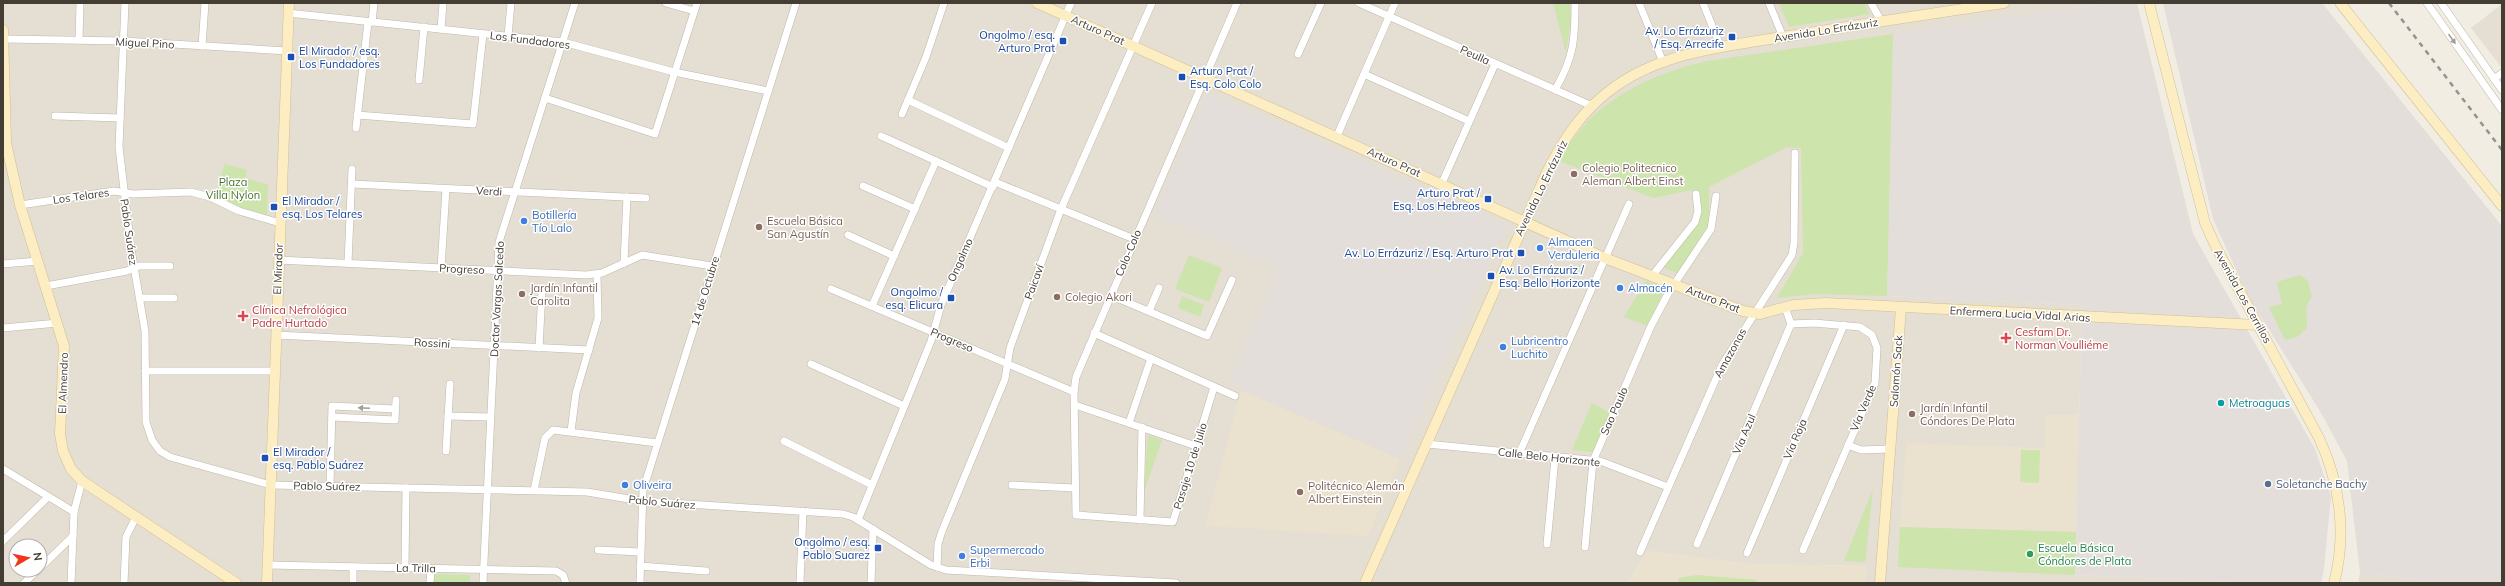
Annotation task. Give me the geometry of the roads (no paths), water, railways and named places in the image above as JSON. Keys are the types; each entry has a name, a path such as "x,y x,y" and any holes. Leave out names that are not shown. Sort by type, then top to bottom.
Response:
{"street":[{"path":"79,40 80,3"},
{"name":"Pablo Suárez","path":"125,3 120,147 124,193 134,268 145,331 147,428 152,440 160,450 176,460 271,485 587,492 641,501 843,514 858,520 937,567 952,571 1176,583"},
{"path":"202,46 205,3"},
{"name":"El Mirador","path":"267,583 278,260 289,3"},
{"path":"356,128 370,22 374,3"},
{"path":"441,29 444,3"},
{"path":"508,36 511,3"},
{"name":"Doctor Vargas Salcedo","path":"483,583 486,489 500,233 575,3"},
{"path":"666,3 694,11"},
{"path":"545,98 655,134 697,3"},
{"name":"14 de Octubre","path":"640,583 641,501 712,266 796,3"},
{"path":"902,114 944,3"},
{"name":"Arturo Prat","path":"1037,3 1525,220 1605,258 1753,314"},
{"name":"Ongolmo","path":"858,520 933,332 941,305 1071,3"},
{"name":"Paicaví","path":"937,567 938,544 942,531 1005,379 1010,348 1061,209 1152,3"},
{"name":"Colo-Colo","path":"1076,516 1074,392 1076,377 1134,238 1237,3"},
{"path":"1298,54 1321,3"},
{"name":"Peulla","path":"1359,3 1592,106"},
{"path":"1337,136 1395,3"},
{"path":"1554,90 1571,59 1575,36 1575,3"},
{"path":"1639,3 1663,62"},
{"path":"1703,3 1722,48"},
{"path":"1769,3 1783,37"},
{"path":"1871,3 1881,21"},
{"name":"Avenida Lo Errázuriz","path":"1365,583 1525,220 1562,143 1592,106 1626,79 1663,62 1722,48 1783,37 1981,5 2004,3"},
{"name":"Avenida Los Cerrillos","path":"2149,3 2205,223 2216,247 2319,438 2332,471 2338,497 2341,536 2334,583"},
{"path":"2340,3 2502,206"},
{"path":"2427,3 2502,110"},
{"path":"2441,3 2502,90"},
{"name":"Los Fundadores","path":"288,14 563,42 674,72 768,91"},
{"path":"419,80 424,27"},
{"name":"Miguel Pino","path":"4,34 79,40 123,41 287,51"},
{"name":"El Almendro","path":"4,34 4,132 20,206 58,323 65,360 61,443 68,464 82,482 236,583"},
{"path":"357,115 473,124 483,34"},
{"path":"1442,183 1495,64"},
{"path":"2494,79 2502,73"},
{"path":"1364,74 1469,121"},
{"path":"908,100 1009,148"},
{"path":"55,116 120,118"},
{"path":"881,136 936,161 1134,238"},
{"name":"Amazonas","path":"1640,552 1722,365 1793,252 1795,153"},
{"path":"872,306 936,161"},
{"path":"348,263 352,169"},
{"name":"Verdi","path":"352,184 646,198"},
{"path":"863,186 914,210"},
{"path":"441,268 446,189"},
{"name":"Los Telares","path":"20,206 114,191 124,193 197,192 239,211 280,223"},
{"path":"1652,276 1695,222 1698,211 1696,194"},
{"name":"Sao Paulo","path":"1585,547 1593,461 1651,326 1674,285 1709,233 1714,218 1716,196"},
{"path":"624,263 627,197"},
{"path":"1519,454 1628,204"},
{"path":"848,235 894,256"},
{"name":"Progreso","path":"278,260 498,271 597,274 639,256 647,255 712,266"},
{"path":"3,264 38,261"},
{"path":"46,286 144,265 170,266"},
{"path":"571,431 574,400 598,318 597,274"},
{"path":"1110,295 1207,336 1232,280"},
{"path":"1149,311 1159,288"},
{"name":"Progreso","path":"831,289 1074,392"},
{"path":"539,348 542,291"},
{"path":"140,298 174,298"},
{"path":"1753,314 1785,307 1826,303 1901,308"},
{"path":"1785,307 1791,324"},
{"name":"Enfermera Lucia Vidal Arias","path":"1901,308 2258,325"},
{"name":"Salomón Sack","path":"1880,583 1901,308"},
{"path":"3,328 58,323"},
{"name":"Vía Verde","path":"1791,324 1814,323 1844,325 1865,329 1874,338 1877,348 1875,383 1803,550"},
{"name":"Vía Azul","path":"1697,544 1791,324"},
{"name":"Vía Roja","path":"1746,553 1844,325"},
{"path":"1094,333 1236,396"},
{"name":"Rossini","path":"276,335 589,350"},
{"path":"1129,423 1151,358"},
{"path":"811,364 904,406"},
{"path":"145,371 274,371"},
{"path":"446,451 450,384"},
{"name":"Pasaje 10 de Julio","path":"1076,516 1173,522 1214,387"},
{"path":"332,417 395,420 396,400"},
{"path":"1075,405 1196,446"},
{"path":"330,486 332,406 395,409"},
{"path":"448,416 490,417"},
{"path":"1140,520 1142,428"},
{"path":"534,490 547,434 556,429 658,443"},
{"path":"784,441 872,484"},
{"name":"Calle Belo Horizonte","path":"1427,444 1593,461 1615,466 1668,487"},
{"path":"1848,445 1861,450 1890,449"},
{"path":"1547,544 1555,458"},
{"path":"5,473 74,512"},
{"path":"71,583 74,512 82,482"},
{"path":"1012,485 1075,488"},
{"path":"405,568 406,488"},
{"path":"3,540 48,497"},
{"path":"800,583 803,512"},
{"path":"124,583 126,537 136,516"},
{"path":"871,583 873,529"},
{"path":"48,560 73,536"},
{"path":"598,550 640,552"},
{"name":"La Trilla","path":"268,565 556,571 563,575 566,583"},
{"path":"640,566 706,571"},
{"path":"353,567 353,583"},
{"path":"430,583 431,569"},
{"path":"1001,574 1001,583"}],"railway":[{"path":"2389,3 2502,150"}],"place":[{"name":"Av. Lo Errázuriz / Esq. Arrecife","path":"1732,37"},
{"name":"Ongolmo / esq. Arturo Prat","path":"1063,41"},
{"name":"El Mirador / esq. Los Fundadores","path":"291,57"},
{"name":"Arturo Prat / Esq. Colo Colo","path":"1182,77"},
{"name":"Colegio Politecnico Aleman Albert Einst","path":"1574,174"},
{"name":"Arturo Prat / Esq. Los Hebreos","path":"1488,199"},
{"name":"El Mirador / esq. Los Telares","path":"274,207"},
{"name":"Botillería Tío Lalo","path":"524,221"},
{"name":"Escuela Básica San Agustín","path":"759,227"},
{"name":"Almacen Verduleria","path":"1540,248"},
{"name":"Av. Lo Errázuriz / Esq. Arturo Prat","path":"1521,253"},
{"name":"Av. Lo Errázuriz / Esq. Bello Horizonte","path":"1491,276"},
{"name":"Almacén","path":"1620,288"},
{"name":"Jardín Infantil Carolita","path":"522,294"},
{"name":"Colegio Akori","path":"1057,297"},
{"name":"Ongolmo / esq. Elicura","path":"951,298"},
{"name":"Clínica Nefrológica Padre Hurtado","path":"243,316"},
{"name":"Cesfam Dr. Norman Voulliéme","path":"2006,338"},
{"name":"Lubricentro Luchito","path":"1503,347"},
{"name":"Metroaguas","path":"2221,403"},
{"name":"Jardín Infantil Cóndores De Plata","path":"1912,414"},
{"name":"El Mirador / esq. Pablo Suárez","path":"265,458"},
{"name":"Soletanche Bachy","path":"2268,484"},
{"name":"Oliveira","path":"625,485"},
{"name":"Politécnico Alemán Albert Einstein","path":"1300,492"},
{"name":"Ongolmo / esq. Pablo Suarez","path":"878,548"},
{"name":"Escuela Básica Cóndores de Plata","path":"2030,554"},
{"name":"Supermercado Erbi","path":"962,556"}],"park label":[{"name":"Plaza Villa Nylon","path":"233,188"}]}
